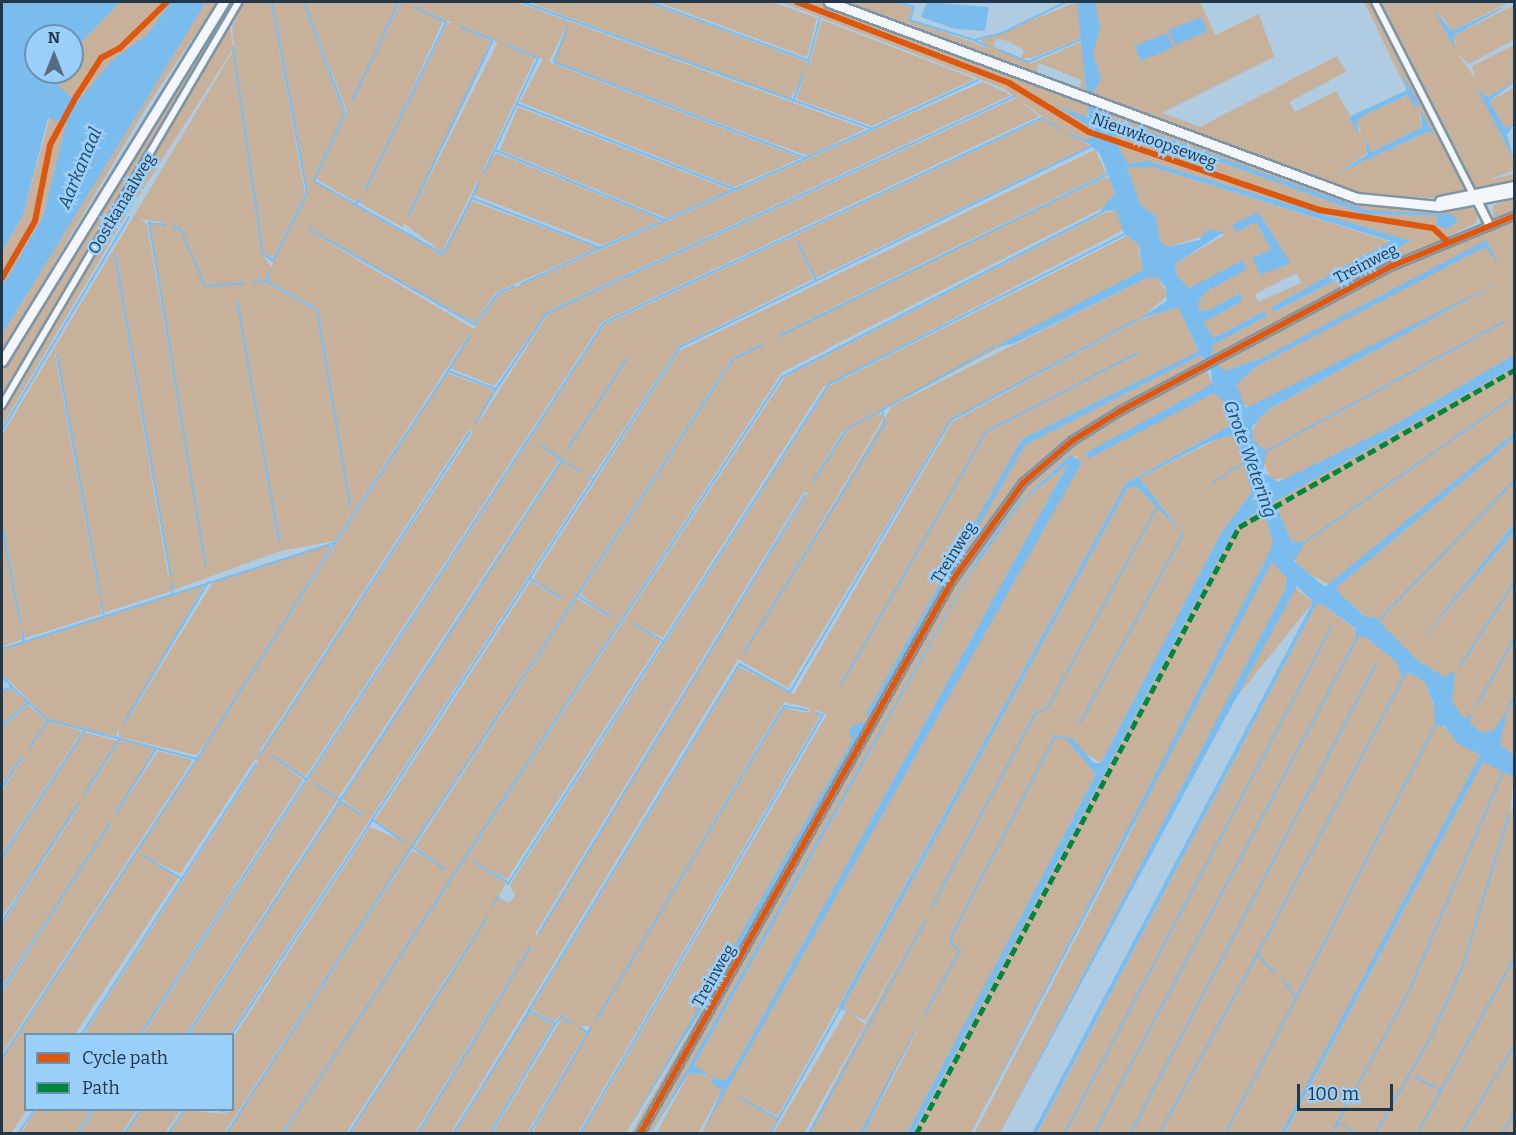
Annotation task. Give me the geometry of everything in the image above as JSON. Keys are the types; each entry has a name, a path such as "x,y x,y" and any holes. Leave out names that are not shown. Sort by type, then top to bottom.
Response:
{"main road":[{"name":"Oostkanaalweg","path":"2,361 224,2"},
{"name":"Nieuwkoopseweg","path":"830,2 1333,190 1414,205 1477,200 1515,192"},
{"name":"Nieuwkoopseweg","path":"1477,200 1515,186"}],"street":[{"name":"Oostkanaalweg","path":"2,405 238,2"},
{"path":"1376,2 1489,226"},
{"name":"Treinweg","path":"640,1134 989,523 1023,483 1071,441 1217,358 1392,266 1515,216"}],"shaded area":[{"path":"120,2 171,2 147,35 84,99 74,102 57,84 84,84 84,40"},
{"path":"206,2 217,2 149,103 2,351 2,335"},
{"path":"227,2 235,2 206,55 2,397 2,364"},
{"path":"240,2 271,2 305,194 273,258 263,254 234,48 232,26 240,14 230,26 233,49 138,197 132,194"},
{"path":"273,2 303,2 344,114 313,181 442,255 472,201 598,248 496,292 475,323 306,229 474,329 498,295 983,82 1011,95 548,311 494,386 450,368 470,332 335,541 280,551 174,590 171,582 172,591 105,612 100,601 102,614 25,638 21,629 22,639 2,647 2,530 21,623 2,522 2,435 233,51 262,254 271,267 308,194","holes":["139,219 167,223 150,224 206,567 147,224","114,254 116,254 170,576","270,270 268,281 318,309 350,506 316,310 265,282 251,283 265,280","237,298 280,541 278,542","57,353 101,595 99,596 55,354"]},
{"path":"305,2 398,2 352,100 401,2 516,2 865,129 808,156 555,62 566,27 549,62 801,158 734,187 520,102 543,59 506,43 535,58 482,173 496,153 662,220 602,245 474,195 478,179 442,252 405,224 402,227 360,203 361,196 356,202 316,179 347,112","holes":["413,7 453,23 447,23 366,190 443,21","458,26 498,42 409,217 491,41"]},
{"path":"528,2 647,2 806,61 808,68 822,20 975,79 872,126 796,99 806,72 790,99"},
{"path":"657,2 772,2 817,18 807,57"},
{"path":"781,2 820,2 1089,102 1087,119 1058,105 1091,124 1094,136 1085,140 1066,131 1090,146 816,278 797,241 813,279 679,346 593,476 586,475 591,479 231,1033 191,1033 340,801 365,816 342,799 562,461 582,472 537,442 560,459 338,798 313,782 337,800 187,1033 144,1033 604,325 1042,119 1061,130 1003,88"},
{"path":"848,2 893,2 912,8 910,20 991,49 981,40 1077,2 1083,37 1032,58 1021,58 1024,50 1008,41 996,39 993,46 1030,64 1083,41 1086,91 1080,89 1081,80 1039,63 1037,72"},
{"path":"1095,2 1200,2 1215,35 1259,14 1274,57 1162,113 1200,127 1337,56 1346,72 1289,102 1295,112 1336,91 1361,135 1357,121 1366,114 1409,95 1415,107 1364,2 1372,2 1467,193 1431,198 1364,194 1093,94 1100,78 1093,55","holes":["1418,112 1428,132 1338,173 1368,153 1363,140 1372,152 1422,127"]},
{"path":"1377,2 1510,2 1452,31 1437,9 1457,47 1453,36 1514,5 1514,40 1469,64 1458,54 1475,79 1472,66 1514,45 1514,83 1486,97 1476,87 1514,160 1514,170 1488,180 1514,174 1514,183 1475,189"},
{"path":"1514,88 1514,124 1505,129 1489,101"},
{"path":"1016,98 1039,116 602,322 308,773 304,776 271,756 303,780 141,1033 85,1033 259,762 255,759 180,874 143,855 178,878 76,1033 24,1033 24,1111 26,1111 11,1133 2,1133 2,1060 218,728 196,755 119,737 119,728 116,736 49,720 2,674 2,650 204,585 125,724 213,582 328,544 331,547 221,722 447,373 494,390 477,425 549,313","holes":["469,429 473,432 258,757 261,749"]},
{"path":"1097,105 1343,199 1397,208 1471,207 1478,214 1476,223 1449,236 1454,241 1514,219 1514,355 1387,429 1288,479 1271,479 1251,434 1261,414 1503,280 1251,409 1238,399 1237,382 1257,366 1485,246 1490,252 1488,242 1262,358 1224,371 1212,357 1213,345 1267,316 1265,311 1214,338 1203,323 1242,301 1240,293 1208,311 1199,310 1198,303 1205,292 1246,270 1243,261 1189,288 1177,276 1175,264 1224,235 1220,231 1168,247 1160,241 1155,215 1141,206 1127,167 1153,167 1391,242 1272,307 1275,312 1411,241 1148,161 1126,163 1112,136 1137,132 1364,214 1438,216 1449,229 1446,214 1366,211 1136,127 1110,133","holes":["1258,212 1290,263 1261,257 1271,249 1256,222","1297,273 1301,283 1258,302 1255,294"]},
{"path":"518,107 731,190 666,218 500,150"},
{"path":"50,117 66,124 43,217 2,287 2,252 23,215"},
{"path":"1095,150 1106,173 778,334 1106,177 1113,181 1114,199 1106,206 782,372 359,1020 785,377 1101,214 1116,210 1122,221 1123,230 823,387 663,638 630,622 661,641 507,879 472,861 506,883 492,908 500,898 509,903 515,896 510,885 829,386 1129,235 1138,245 1143,270 842,432 811,484 848,430 880,412 883,418 744,655 892,406 1149,277 1158,278 1168,295 1140,319 950,420 788,688 738,659 451,1133 419,1133 531,944 415,1133 351,1133 487,915 346,1133 285,1133 355,1024 282,1133 227,1133 412,850 446,870 415,847 577,598 611,619 580,594 732,361 764,343 731,359 224,1133 169,1134 184,1111 225,1114 234,1111 234,1036 370,827 405,842 375,820 531,581 562,600 533,578 679,351","holes":["804,492 808,493 537,935 535,934"]},
{"path":"1514,196 1514,211 1493,219 1493,206"},
{"path":"129,199 134,202 2,426 2,409"},
{"path":"1178,307 1199,352 1022,439 867,714 1025,445 1201,355 1212,384 1086,454 1087,458 1214,393 1224,401 1231,425 1126,483 778,1116 737,1096 777,1119 769,1133 702,1133 1078,464 1076,456 1063,461 1017,505 979,556 651,1133 631,1133 862,731 858,727 850,728 853,741 626,1133 582,1133 827,714 815,710 820,716 578,1133 532,1133 590,1026 580,1026 586,1033 527,1133 492,1134 562,1018 574,1023 560,1015 554,1022 531,1009 739,667 794,694 952,422 1137,321","holes":["784,702 810,708 808,713 784,708 595,1021"]},
{"path":"1514,367 1514,433 1330,585 1298,568 1294,557 1304,542 1292,542 1274,502"},
{"path":"1230,433 1241,446 1252,492 1221,533 1101,763 1068,742 1096,774 907,1133 864,1133 925,1017 860,1133 808,1133 907,946 866,1020 852,1015 865,1024 804,1133 773,1134 847,1010 844,1005 1127,489 1136,486 1183,533 1139,478"},
{"path":"1514,438 1514,524 1423,638 1514,532 1514,756 1500,744 1506,713 1494,730 1482,733 1469,723 1470,714 1464,719 1452,701 1455,672 1444,677 1416,659 1376,618 1365,616 1335,589"},
{"path":"1069,462 731,1074 723,1081 713,1078 722,1090 698,1133 656,1134 689,1073 708,1076 694,1065 972,571 1021,503"},
{"path":"1264,508 1273,543 1264,563 971,1133 913,1134 1228,542 1238,525"},
{"path":"1272,561 1287,579 1285,590 1000,1133 974,1134"},
{"path":"1293,586 1313,602 924,1083 903,1067"},
{"path":"1322,604 1396,661 1402,675 1410,673 1425,682 1440,724 1480,755 1316,1068 1281,1133 1037,1134 1316,605"},
{"path":"11,689 28,702 2,723 2,692"},
{"path":"28,705 46,720 30,748 48,721 82,731 2,854 2,792 25,755 2,784 2,727"},
{"path":"84,732 118,741 85,796 121,740 155,749 116,815 158,751 193,760 2,1054 2,993 113,821 2,986 2,925 82,802 2,917 2,859"},
{"path":"1483,762 1514,777 1510,812 1514,806 1514,1133 1285,1134"},
{"path":"529,1011 553,1025 489,1133 455,1133"},
{"path":"35,1111 90,1111 76,1133 21,1133"},
{"path":"94,1111 136,1111 122,1133 79,1133"},
{"path":"140,1111 180,1111 165,1133 126,1133"}],"water":[{"name":"Aarkanaal","path":"2,2 120,2 84,40 84,24 24,24 24,84 57,84 77,103 112,60 147,35 171,2 206,2 2,335 2,287 43,217 66,124 48,118 23,215 2,252"},
{"path":"927,2 989,7 985,31 955,29 921,17"},
{"name":"Grote Wetering","path":"1077,2 1095,2 1100,27 1093,54 1101,78 1093,94 1110,133 1136,127 1366,210 1453,214 1458,221 1449,229 1436,225 1438,216 1364,214 1137,132 1113,136 1127,163 1148,161 1411,241 1274,312 1272,307 1391,241 1153,167 1127,167 1141,206 1155,215 1160,241 1168,247 1199,240 1208,229 1224,232 1175,264 1177,276 1189,288 1243,260 1246,270 1205,292 1198,303 1199,310 1208,311 1240,293 1242,301 1203,323 1214,338 1265,311 1267,316 1213,345 1212,357 1224,371 1262,358 1486,240 1500,266 1485,247 1257,366 1236,385 1246,408 1503,280 1269,409 1252,427 1253,440 1266,451 1263,472 1278,482 1387,429 1514,355 1514,367 1274,502 1292,542 1305,542 1294,561 1325,587 1514,433 1514,438 1335,589 1364,616 1376,618 1416,659 1444,677 1455,671 1452,701 1464,719 1471,713 1470,723 1482,733 1494,730 1508,709 1500,744 1514,756 1514,777 1483,762 1285,1133 1281,1133 1480,755 1457,743 1445,726 1435,725 1434,705 1425,682 1410,673 1401,675 1396,661 1365,637 1356,637 1356,629 1322,604 1316,605 1037,1133 1032,1133 1313,602 1297,586 1000,1133 1285,590 1287,578 1272,562 971,1133 1264,563 1273,543 1263,508 1238,525 1228,542 913,1133 907,1133 1096,774 1068,742 1071,737 1094,763 1101,763 1221,533 1252,492 1236,434 1209,442 1139,478 1183,534 1136,486 1127,489 844,1005 846,1011 838,1008 1126,483 1231,425 1224,401 1214,393 1088,459 1086,453 1212,384 1211,369 1201,355 1025,445 870,716 866,714 1022,439 1199,351 1178,307 1137,320 1167,301 1166,288 1158,278 1149,277 1013,344 994,347 1143,270 1139,245 1124,233 1116,210 1100,211 1115,193 1100,154 1085,140 1094,136 1094,130 1056,105 1089,118"},
{"path":"1514,2 1453,36 1455,49 1434,10 1452,31"},
{"path":"1201,17 1207,32 1175,45 1169,30"},
{"path":"1167,33 1173,48 1141,61 1135,46"},
{"path":"1403,75 1420,105 1415,107 1408,95 1366,114 1357,121 1359,135 1349,117 1407,90"},
{"path":"1514,83 1489,101 1505,128 1514,124 1507,135 1514,160 1476,87 1486,97"},
{"path":"1421,111 1434,134 1427,132 1336,174 1368,154 1364,139 1372,152 1422,127"},
{"path":"1258,212 1291,263 1260,275 1252,258 1271,249 1256,222 1236,232 1232,225"},
{"path":"1070,455 1082,462 702,1133 722,1090 711,1083 714,1077 723,1081 731,1074 1069,462 1021,503 972,571 694,1065 709,1075 689,1073 651,1133 979,556 1017,505"},
{"path":"1514,524 1514,532 1423,638 1427,632"},
{"path":"861,722 866,723 726,969 626,1133 852,741 849,729"},
{"path":"925,1011 864,1133 860,1133 886,1084"}],"waterway":[{"path":"233,47 263,254 273,261 307,193 272,2"},
{"path":"304,2 345,113 314,181 443,254 472,198"},
{"path":"353,99 399,2"},
{"path":"522,2 872,129 978,80"},
{"path":"650,2 808,60"},
{"path":"897,2 914,7 910,20 974,40 1002,33 1066,2"},
{"path":"366,189 446,22 414,7"},
{"path":"807,66 820,18"},
{"path":"409,215 493,40 460,27"},
{"path":"567,29 554,62 806,158 872,129"},
{"path":"999,50 1028,62 1084,38"},
{"path":"974,40 990,47"},
{"path":"484,173 538,58 507,45"},
{"path":"793,101 804,74"},
{"path":"335,543 448,371 496,389 547,313 1015,96"},
{"path":"517,104 734,189"},
{"path":"142,1033 604,323 1042,118 1060,129"},
{"path":"1067,133 1094,145"},
{"path":"404,842 372,820 680,347 1095,145"},
{"path":"495,150 665,220 806,158"},
{"path":"779,336 1108,174"},
{"path":"479,182 472,198 600,248 521,284"},
{"path":"357,203 361,198"},
{"path":"283,1134 782,377 1105,210"},
{"path":"2,430 129,217"},
{"path":"600,248 664,221"},
{"path":"166,225 149,223 206,566"},
{"path":"173,226 180,228 205,286 244,283"},
{"path":"309,229 475,325 498,293 515,286"},
{"path":"508,884 829,384 1126,233"},
{"path":"798,242 816,281"},
{"path":"115,255 170,575"},
{"path":"266,281 270,272"},
{"path":"253,282 266,281 317,310 350,505"},
{"path":"237,300 279,541"},
{"path":"572,1023 561,1017 555,1024 529,1010 739,664 790,692 951,420 1137,320"},
{"name":"Grote Wetering","path":"1266,451 1504,322"},
{"path":"448,371 470,335"},
{"path":"412,847 732,360 762,345"},
{"path":"813,482 846,430 994,347"},
{"path":"841,685 986,432 1137,353"},
{"path":"57,355 100,595"},
{"path":"567,450 626,360"},
{"path":"476,423 496,389"},
{"path":"1305,542 1514,397"},
{"path":"744,653 885,424 882,410"},
{"path":"260,755 470,432"},
{"path":"539,444 561,459"},
{"path":"189,1033 562,460 581,471"},
{"name":"Grote Wetering","path":"1213,482 1242,464"},
{"path":"588,476 593,479"},
{"path":"1376,623 1514,481"},
{"path":"539,933 805,495"},
{"path":"931,908 1035,714 1048,707 1156,509"},
{"path":"2,526 20,622"},
{"path":"1080,723 1183,534"},
{"path":"2,649 335,543 197,759 48,720 12,687 2,691"},
{"path":"531,579 562,598"},
{"path":"124,723 208,582"},
{"path":"171,583 173,594"},
{"path":"1460,666 1514,583"},
{"path":"578,596 610,617"},
{"path":"101,602 104,615"},
{"path":"632,623 663,641"},
{"path":"1064,1134 1332,626"},
{"path":"22,631 24,641"},
{"path":"1094,1134 1358,636"},
{"path":"1477,705 1514,639"},
{"path":"1130,1134 1376,664"},
{"path":"1274,972 1257,955 1407,671"},
{"path":"2,676 12,687"},
{"path":"1508,708 1514,697"},
{"path":"2,725 29,702"},
{"path":"596,1020 784,706 807,710"},
{"path":"580,1134 823,715 816,713"},
{"path":"30,747 48,720"},
{"path":"1283,979 1296,998 1435,725"},
{"path":"2,857 84,731"},
{"path":"925,1014 960,950 951,944 952,935 1055,736 1071,740"},
{"path":"84,794 120,739"},
{"path":"116,813 156,749"},
{"path":"2,788 23,756"},
{"path":"272,756 306,779"},
{"path":"2,1058 197,759"},
{"path":"83,1033 256,764"},
{"path":"1331,1134 1408,993 1503,771"},
{"path":"314,783 363,816"},
{"path":"2,922 79,803"},
{"path":"1375,1134 1432,1035 1463,965 1509,815"},
{"path":"233,1033 372,821"},
{"path":"2,990 111,822"},
{"path":"226,1134 412,847 445,869"},
{"path":"144,856 180,878"},
{"path":"474,862 507,882"},
{"path":"492,907 499,897"},
{"path":"349,1134 487,917"},
{"path":"809,1134 925,921"},
{"path":"417,1134 531,946"},
{"path":"1159,1134 1257,955"},
{"path":"1417,1134 1514,958"},
{"path":"1225,1134 1296,998"},
{"path":"770,1134 841,1008"},
{"path":"453,1134 529,1011"},
{"path":"490,1134 555,1024"},
{"path":"580,1027 588,1033"},
{"path":"529,1134 591,1028"},
{"path":"1461,1134 1514,1046"},
{"path":"1415,1077 1441,1090"},
{"path":"739,1097 778,1119"},
{"path":"18,1134 33,1111"},
{"path":"77,1134 92,1111"},
{"path":"124,1134 139,1111"},
{"path":"168,1134 183,1111"},
{"path":"1502,1134 1514,1112"},
{"path":"1337,1122 1358,1134"}],"marked path":[{"path":"916,1134 1239,527 1514,370"}],"cycle path":[{"path":"2,278 35,221 50,145 76,97 101,58 120,48 167,2"},
{"path":"797,2 1009,83 1089,132 1319,210 1433,228 1447,241"},
{"path":"640,1134 952,581 1023,483 1072,441 1120,411 1392,266 1514,216"}]}
